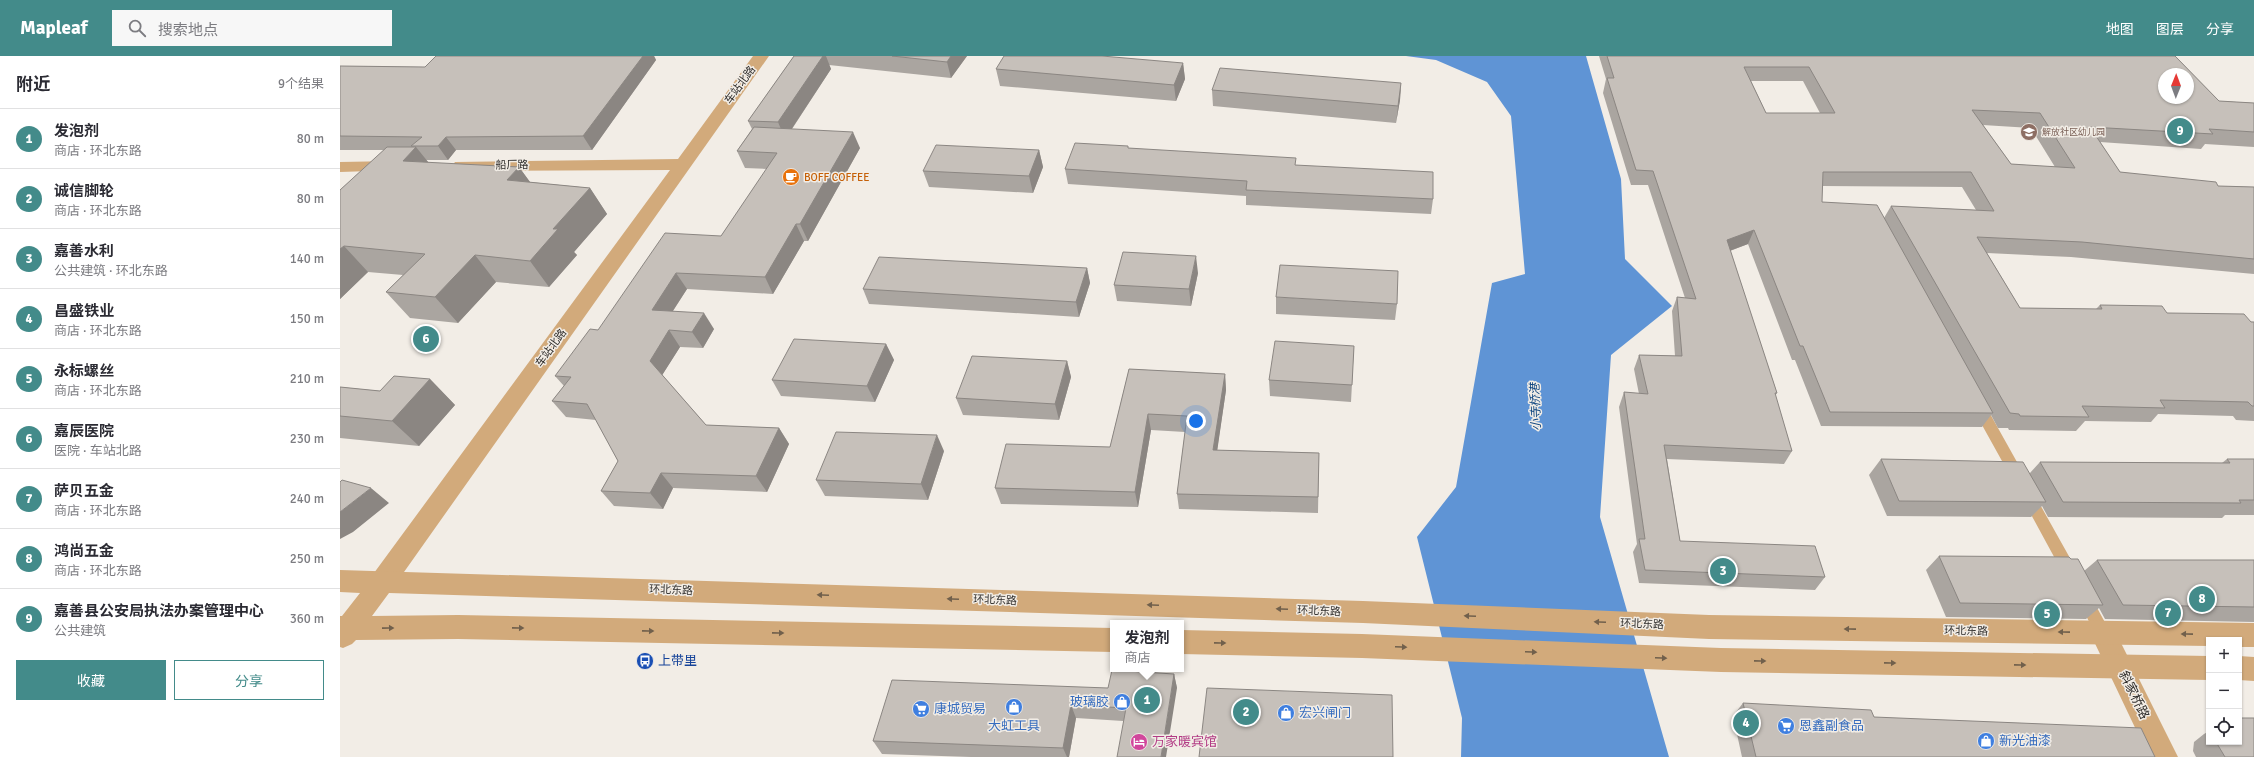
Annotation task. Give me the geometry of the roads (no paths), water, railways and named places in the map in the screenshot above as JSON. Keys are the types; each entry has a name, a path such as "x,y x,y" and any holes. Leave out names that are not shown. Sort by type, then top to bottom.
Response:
{"street":[{"name":"车站北路","path":"343,632 383,581 761,56"},
{"name":"船厂路","path":"444,166 684,164"},
{"path":"340,167 412,166"},
{"name":"环北东路","path":"340,581 383,581 1363,612 1708,627 2254,635"},
{"path":"343,632 466,627 1110,640"},
{"name":"斜家桥路","path":"2103,633 2164,757"},
{"path":"1184,642 1362,646 1721,660 2206,668"},
{"path":"2242,668 2254,669"}],"lane":[{"path":"1974,398 2103,633"}],"water":[{"name":"小寺桥港","path":"1406,56 1586,56 1621,179 1625,259 1672,306 1611,355 1600,517 1669,757 1461,757 1462,718 1417,537 1456,487 1492,283 1525,274 1511,116 1487,82 1436,60"}],"place":[{"name":"嘉善县公安局执法办案管理中心","path":"2180,131"},
{"name":"解放社区幼儿园","path":"2029,132"},
{"name":"BOFF COFFEE","path":"791,177"},
{"name":"嘉辰医院","path":"426,339"},
{"name":"嘉善水利","path":"1723,571"},
{"name":"鸿尚五金","path":"2202,599"},
{"name":"萨贝五金","path":"2168,613"},
{"name":"永标螺丝","path":"2047,614"},
{"name":"上带里","path":"645,661"},
{"name":"发泡剂","path":"1147,700"},
{"name":"玻璃胶","path":"1122,702"},
{"name":"大虹工具","path":"1014,707"},
{"name":"康城贸易","path":"921,709"},
{"name":"诚信脚轮","path":"1246,712"},
{"name":"宏兴闸门","path":"1286,713"},
{"name":"昌盛铁业","path":"1746,723"},
{"name":"恩鑫副食品","path":"1786,726"},
{"name":"新光油漆","path":"1986,741"},
{"name":"万家暖宾馆","path":"1139,742"}]}
